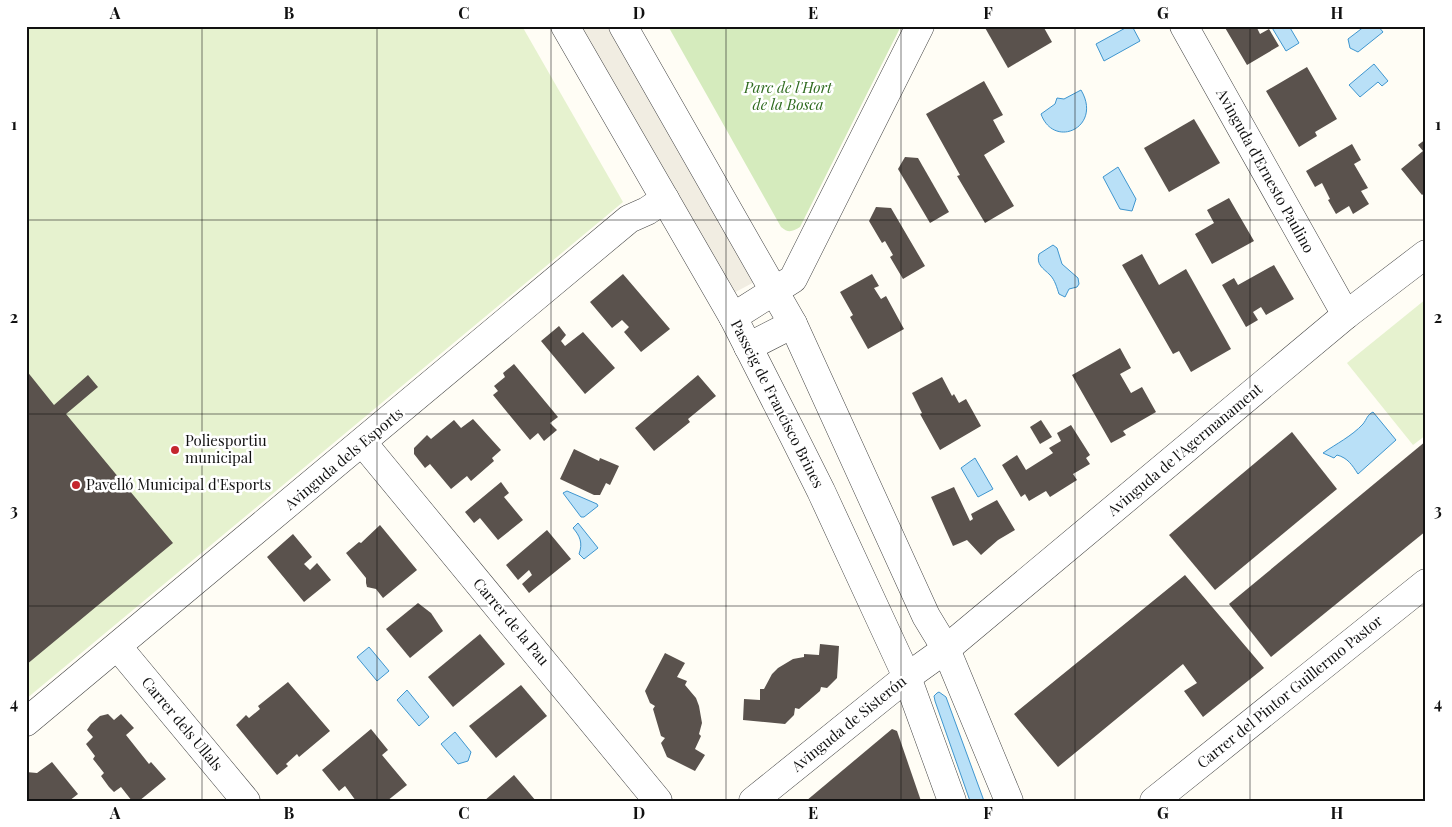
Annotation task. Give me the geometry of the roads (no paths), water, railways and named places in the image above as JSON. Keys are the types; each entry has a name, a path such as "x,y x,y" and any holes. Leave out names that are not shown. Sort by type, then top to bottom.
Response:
{"street":[{"name":"Passeig de Francisco Brines","path":"565,26 733,318 821,491 907,677 950,800"},
{"path":"623,26 793,324 926,616 946,649 1009,801"},
{"path":"733,318 793,279 920,26"},
{"name":"Avinguda d'Ernesto Paulino","path":"1184,26 1346,316"},
{"name":"Avinguda dels Esports","path":"26,722 363,443 629,219 647,211 665,199"},
{"name":"Avinguda de l'Agermanament","path":"946,649 1346,316 1426,254"},
{"path":"748,347 793,324"},
{"name":"Carrer de la Pau","path":"363,443 658,801"},
{"name":"Carrer del Pintor Guillermo Pastor","path":"1154,801 1426,582"},
{"name":"Carrer dels Ullals","path":"118,647 246,801"},
{"name":"Avinguda de Sisterón","path":"753,801 907,677 946,649"}],"water":[{"path":"1132,26 1140,41 1104,61 1096,44"},
{"path":"1271,26 1289,26 1299,43 1286,51"},
{"path":"1365,26 1378,26 1383,32 1358,52 1350,48 1348,39"},
{"path":"1374,64 1388,81 1382,86 1378,82 1360,97 1349,85"},
{"path":"1081,90 1086,103 1086,114 1081,123 1074,129 1065,132 1056,131 1047,125 1041,114 1055,104 1057,98 1064,99"},
{"path":"1118,167 1136,199 1132,211 1120,209 1103,177"},
{"path":"1053,245 1057,248 1062,264 1078,278 1079,284 1077,287 1069,289 1065,297 1059,294 1053,279 1038,261 1039,254"},
{"path":"1373,412 1396,440 1358,474 1344,458 1337,455 1334,458 1323,453 1354,432"},
{"path":"975,458 993,489 978,497 961,468"},
{"path":"567,491 598,506 584,517 581,517 563,493"},
{"path":"578,523 598,548 584,559 579,554 580,540 573,528"},
{"path":"369,647 389,671 377,681 357,657"},
{"path":"407,690 429,717 419,726 397,700"},
{"path":"939,692 946,697 984,801 970,801 935,701 934,696"},
{"path":"455,732 471,752 468,761 458,764 441,744"}],"place":[{"name":"Poliesportiu municipal","path":"175,450"},
{"name":"Pavelló Municipal d'Esports","path":"76,485"}],"park label":[{"name":"Parc de l'Hort de la Bosca","path":"788,96"}]}
